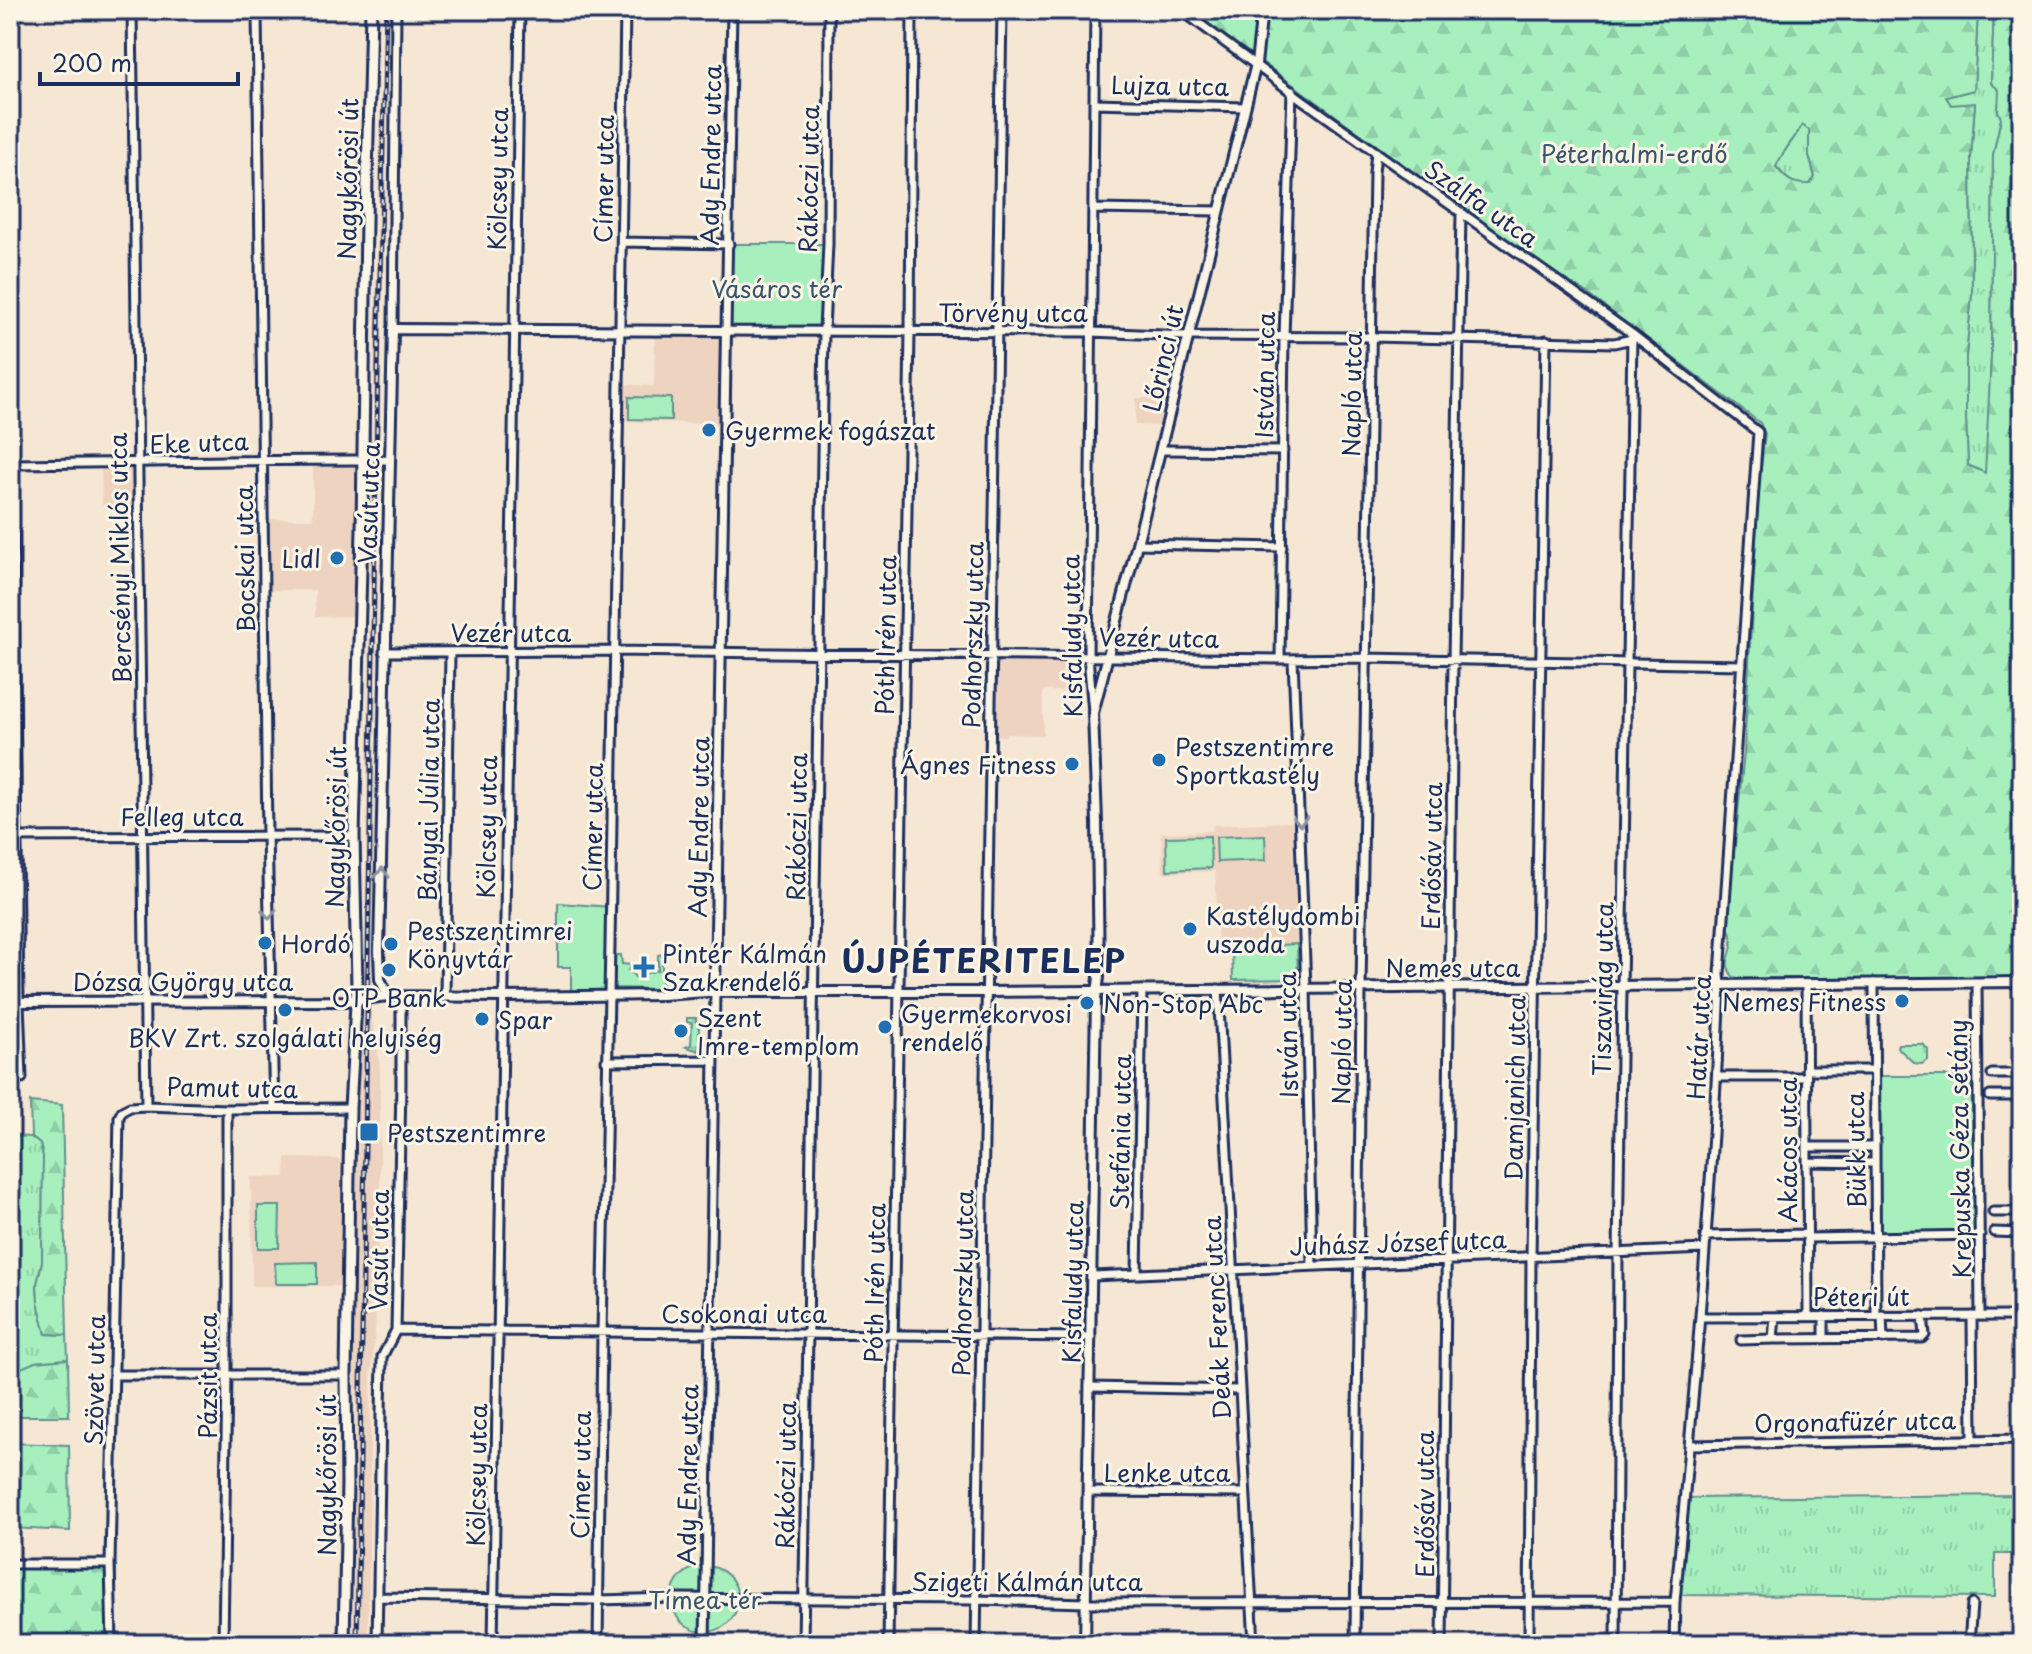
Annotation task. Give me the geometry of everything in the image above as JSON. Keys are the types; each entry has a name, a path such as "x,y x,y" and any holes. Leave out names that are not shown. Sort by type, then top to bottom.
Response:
{"main road":[{"name":"Nagykőrösi út","path":"344,1644 350,1108 356,998 354,836 371,10"}],"street":[{"name":"Bercsényi Miklós utca","path":"132,10 146,1106"},
{"name":"Bocskai utca","path":"257,10 267,836 274,1107"},
{"name":"Vasút utca","path":"388,996 380,979 379,951 393,329 396,10"},
{"name":"Kölcsey utca","path":"493,1644 520,10"},
{"name":"Címer utca","path":"598,1644 625,10"},
{"name":"Ady Endre utca","path":"705,1644 732,10"},
{"name":"Rákóczi utca","path":"803,1644 824,331 828,244 829,10"},
{"name":"Póth Irén utca","path":"888,1644 910,332 912,10"},
{"name":"Podhorszky utca","path":"976,1644 1002,10"},
{"name":"Kisfaludy utca","path":"1085,1644 1098,991 1097,822 1088,656 1095,10"},
{"name":"Szálfa utca","path":"1181,10 1758,432"},
{"name":"Lőrinci út","path":"1093,713 1256,64 1262,10"},
{"name":"István utca","path":"1280,659 1284,337 1292,91"},
{"name":"Lujza utca","path":"1094,103 1245,107"},
{"name":"Napló utca","path":"1355,1644 1361,988 1376,152"},
{"path":"1093,209 1219,211"},
{"name":"Erdősáv utca","path":"1442,1644 1461,212"},
{"path":"622,242 729,244"},
{"path":"10,298 14,1002 22,1078"},
{"name":"Törvény utca","path":"393,329 1091,332 1614,343 1632,337"},
{"name":"Tiszavirág utca","path":"1616,1644 1618,1253 1632,337"},
{"name":"Damjanich utca","path":"1529,1644 1531,1257 1546,340"},
{"name":"Határ utca","path":"1674,1644 1717,1077 1720,974 1758,432"},
{"path":"1161,450 1283,451"},
{"name":"Eke utca","path":"11,464 389,460"},
{"path":"1137,544 1282,547"},
{"name":"Vezér utca","path":"384,652 614,651 1366,658 1742,665"},
{"name":"Bányai Júlia utca","path":"445,997 450,653"},
{"name":"István utca","path":"1293,659 1306,988 1312,1266"},
{"name":"Felleg utca","path":"14,837 354,836"},
{"name":"Nemes utca","path":"356,998 715,992 2022,982"},
{"name":"Bükk utca","path":"1874,983 1873,1163 1879,1315 1883,1339"},
{"name":"Krepuska Géza sétány","path":"1973,1439 1980,1235 1977,983"},
{"name":"Akácos utca","path":"1806,984 1808,1316"},
{"name":"Deák Ferenc utca","path":"1218,989 1254,1644"},
{"name":"Stefánia utca","path":"1137,1274 1142,990"},
{"name":"Vasút utca","path":"377,1644 382,1357 396,1330 401,997"},
{"name":"Dózsa György utca","path":"14,1002 346,1001 356,998"},
{"path":"606,1061 714,1060"},
{"path":"1717,1077 1874,1070"},
{"path":"1992,1074 2022,1074"},
{"path":"1990,1096 2022,1096"},
{"name":"Pamut utca","path":"119,1117 122,1111 130,1107 146,1106 350,1108"},
{"name":"Pázsit utca","path":"223,1644 227,1109"},
{"name":"Szövet utca","path":"112,1644 110,1564 119,1117"},
{"path":"1808,1147 1873,1147"},
{"path":"1808,1162 1873,1163"},
{"path":"1993,1212 2022,1212"},
{"path":"1994,1232 2022,1233"},
{"path":"1705,1236 1980,1235"},
{"name":"Juhász József utca","path":"1093,1276 1704,1249"},
{"path":"1824,1316 1824,1339"},
{"path":"1741,1340 1924,1337 1923,1316"},
{"name":"Péteri út","path":"1700,1317 2022,1316"},
{"path":"1773,1339 1775,1317"},
{"name":"Csokonai utca","path":"396,1330 1091,1337"},
{"path":"114,1375 346,1375"},
{"path":"1090,1387 1240,1390"},
{"name":"Orgonafüzér utca","path":"1689,1445 2022,1439"},
{"name":"Lenke utca","path":"1089,1492 1245,1493"},
{"path":"10,1564 110,1564"},
{"name":"Szigeti Kálmán utca","path":"378,1597 1086,1603 1675,1602"},
{"path":"1969,1644 1972,1604"}],"shaded area":[{"path":"383,10 389,10 371,1009 380,1068 380,1185 371,1378 368,1644 353,1644 357,1099 364,1010 372,448"},
{"path":"655,336 722,337 720,424 621,421 622,384 654,386"},
{"path":"1136,398 1166,398 1160,426 1135,425"},
{"path":"313,466 355,467 354,616 315,617 315,590 271,590 269,519 313,519"},
{"path":"101,469 132,469 132,505 102,505"},
{"path":"996,662 1065,663 1066,691 1043,691 1043,735 995,736"},
{"path":"1292,822 1297,944 1218,948 1215,871 1163,873 1161,833 1212,831 1213,825"},
{"path":"286,1158 340,1159 341,1286 252,1286 251,1177 285,1177"}],"green space":[{"name":"Péterhalmi-erdő","path":"1190,10 1978,10 1974,90 1946,97 1951,105 1975,103 1971,157 1972,293 1966,356 1966,419 1968,465 1985,473 1991,357 1993,155 2001,118 1998,111 1999,90 1991,83 1994,10 2022,10 2022,978 1733,977 1728,963 1732,944 1727,924 1744,752 1759,485 1765,434 1760,423 1588,294 1522,251","holes":["1802,125 1809,130 1809,155 1815,177 1810,184 1799,184 1776,167"]},
{"path":"1978,10 1994,10 1991,83 2000,90 1998,111 2001,118 1993,155 1991,357 1986,474 1968,466 1966,419 1966,356 1972,293 1971,157 1975,104 1951,105 1946,97 1974,90"},
{"path":"1802,125 1809,130 1809,155 1815,177 1810,184 1790,181 1776,166"},
{"name":"Vásáros tér","path":"729,244 828,244 824,331 726,331"},
{"path":"629,397 671,398 671,420 629,419"},
{"path":"1265,835 1266,860 1217,862 1216,837"},
{"path":"1210,836 1211,868 1167,870 1166,837"},
{"path":"558,903 611,907 608,993 571,995 571,967 558,967"},
{"path":"1297,944 1298,979 1233,980 1232,947"},
{"path":"662,954 662,989 611,988 613,955 621,955 622,964 632,965 628,970 638,980 658,970 658,955"},
{"path":"687,1018 696,1018 699,1022 699,1051 686,1047 691,1045 692,1023 687,1022"},
{"path":"1898,1044 1923,1044 1928,1050 1928,1060 1922,1064 1914,1063 1897,1047"},
{"path":"1883,1076 1971,1076 1975,1233 1879,1234 1878,1079"},
{"path":"30,1102 62,1105 67,1335 46,1334 38,1302 37,1284 42,1262 43,1156 40,1144 31,1137"},
{"path":"10,1136 31,1137 40,1144 43,1156 42,1262 37,1284 38,1301 46,1334 67,1335 68,1359 35,1362 13,1382 10,1407"},
{"path":"258,1206 280,1206 279,1248 258,1248"},
{"path":"317,1262 317,1284 276,1284 275,1263"},
{"path":"68,1359 69,1416 10,1416 13,1382 19,1369 35,1362"},
{"path":"10,1443 69,1445 70,1531 10,1528"},
{"path":"2022,1495 2022,1554 1995,1554 1995,1597 1680,1595 1688,1498"},
{"path":"10,1565 116,1566 115,1644 10,1644"},
{"name":"Tímea tér","path":"698,1566 712,1566 724,1571 733,1580 738,1599 736,1612 729,1623 712,1632 698,1632 686,1627 677,1618 672,1606 672,1592 677,1580 686,1571"}],"railway":[{"path":"357,1644 386,10"}],"place":[{"name":"Gyermek fogászat","path":"709,430"},
{"name":"Lidl","path":"337,558"},
{"name":"Pestszentimre Sportkastély","path":"1159,760"},
{"name":"Ágnes Fitness","path":"1072,764"},
{"name":"Kastélydombi uszoda","path":"1190,929"},
{"name":"Hordó","path":"265,943"},
{"name":"Pestszentimrei Könyvtár","path":"391,944"},
{"name":"Pintér Kálmán Szakrendelő","path":"644,967"},
{"name":"OTP Bank","path":"389,970"},
{"name":"Nemes Fitness","path":"1902,1001"},
{"name":"Non-Stop Abc","path":"1087,1003"},
{"name":"BKV Zrt. szolgálati helyiség","path":"285,1010"},
{"name":"Spar","path":"482,1019"},
{"name":"Gyermekorvosi rendelő","path":"885,1027"},
{"name":"Szent Imre-templom","path":"681,1031"},
{"name":"Pestszentimre","path":"369,1132"}],"district":[{"name":"ÚJPÉTERITELEP","path":"984,960"}]}
